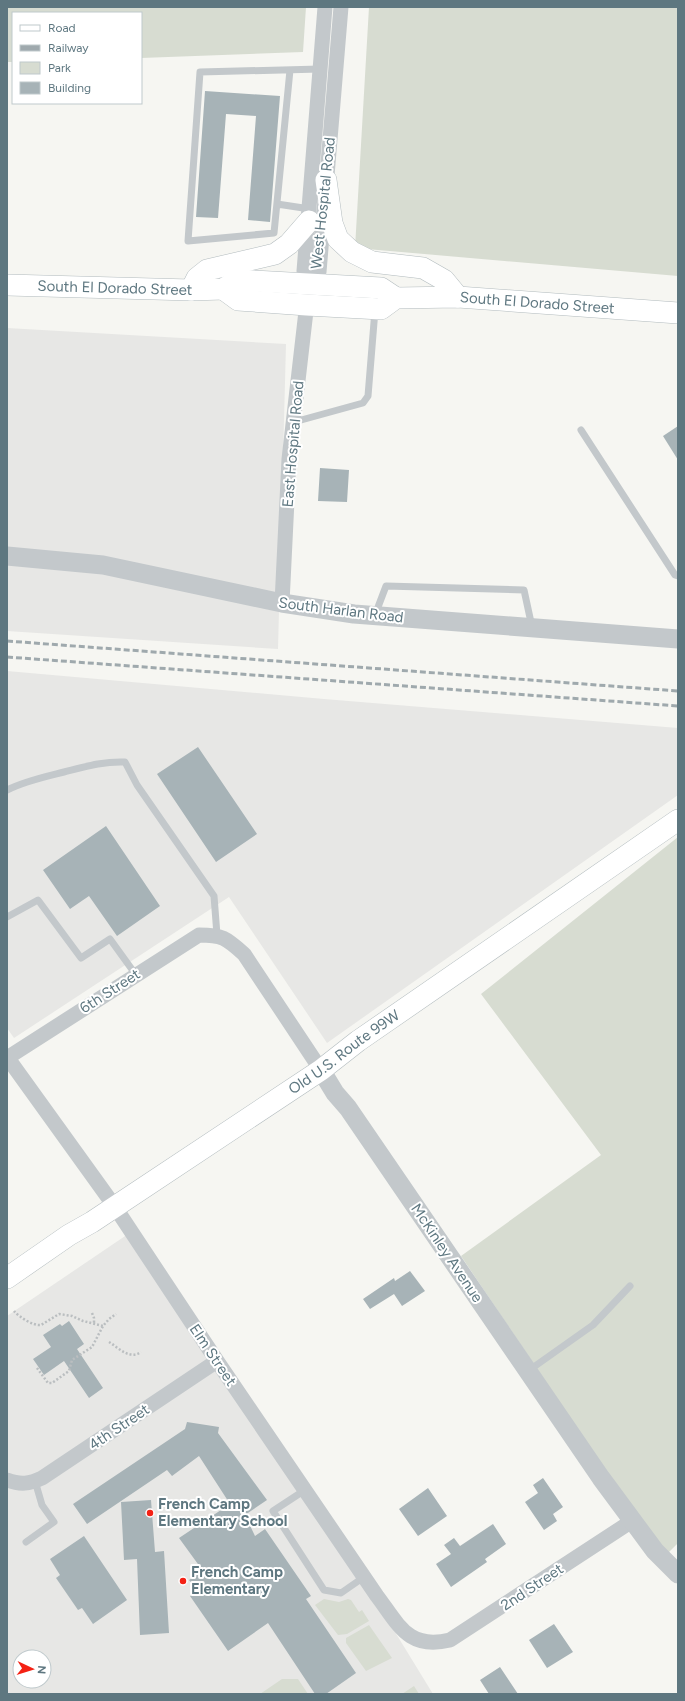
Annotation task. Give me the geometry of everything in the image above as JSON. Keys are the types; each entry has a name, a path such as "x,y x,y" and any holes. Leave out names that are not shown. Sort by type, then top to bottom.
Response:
{"main road":[{"path":"326,180 332,223 338,239 352,252 372,262 423,268 444,280 458,297"},
{"path":"191,290 197,278 207,270 275,254 289,244 309,215"},
{"name":"South El Dorado Street","path":"7,285 191,290 223,289 238,280 381,288 396,298 458,297 678,312"},
{"path":"223,289 238,300 307,306 381,309 396,298"},
{"name":"Old U.S. Route 99W","path":"7,1278 69,1235 115,1207 321,1070 358,1041 678,820"}],"street":[{"name":"West Hospital Road","path":"310,285 304,271 325,7"},
{"name":"West Hospital Road","path":"310,285 319,272 341,7"},
{"name":"East Hospital Road","path":"282,603 289,459 310,285"},
{"name":"South Harlan Road","path":"7,556 103,566 282,603 375,615 678,639"},
{"name":"6th Street","path":"7,1058 198,935 217,935"},
{"name":"McKinley Avenue","path":"217,935 229,940 244,954 335,1093 348,1108 601,1478 655,1551 678,1574"},
{"name":"Elm Street","path":"7,1058 115,1207 217,1362 402,1630 412,1638 427,1643"},
{"name":"4th Street","path":"12,1482 27,1484 35,1481 217,1362"},
{"name":"2nd Street","path":"427,1643 450,1640 462,1633 632,1521"}],"lane":[{"path":"290,70 274,233 188,240 200,72 320,69"},
{"path":"277,204 309,215"},
{"path":"294,422 366,400 368,396 375,308"},
{"path":"581,430 675,575 678,576"},
{"path":"375,615 386,586 524,590 533,628"},
{"path":"7,790 25,782 96,764 125,762 137,785 214,896 217,935"},
{"path":"7,917 38,900 81,958 110,939 136,975"},
{"path":"527,1371 592,1325 630,1286"},
{"path":"26,1542 54,1522 42,1505 35,1481"},
{"path":"305,1490 273,1511 324,1590 340,1593 364,1577"}],"path":[{"path":"14,1311 38,1326 51,1317 59,1314 72,1316 83,1322 103,1326"},
{"path":"92,1313 94,1323"},
{"path":"37,1368 48,1384 52,1383 69,1370 72,1360 92,1347 103,1326 116,1314"},
{"path":"109,1342 131,1356 141,1352"}],"shaded area":[{"path":"7,328 286,344 278,649 7,631"},
{"path":"7,671 678,728 678,795 327,1043 229,897 14,1038 7,1028"},
{"name":"French Camp Elementary","path":"134,1230 308,1490 433,1694 7,1694 7,1316"}],"green space":[{"path":"7,7 306,7 303,52 142,58 142,12 12,12 12,62 7,62"},
{"path":"369,7 678,7 678,276 355,248"},
{"path":"678,837 678,1543 664,1557 461,1256 601,1155 481,994"},
{"path":"324,1599 339,1602 348,1599 351,1600 359,1612 362,1610 369,1621 347,1634 338,1635 315,1605"},
{"path":"369,1625 392,1658 366,1671 346,1643 346,1638"},
{"path":"282,1679 298,1679 308,1694 260,1694"},
{"path":"414,1686 419,1694 402,1694"}],"building":[{"path":"205,91 280,96 270,222 248,220 256,116 226,114 218,218 196,217"},
{"path":"678,426 678,460 663,436"},
{"path":"320,468 349,470 347,502 318,501"},
{"path":"198,747 257,834 216,862 157,774"},
{"path":"106,826 160,906 117,936 89,896 70,909 43,870"},
{"path":"410,1271 425,1291 402,1306 394,1294 370,1309 363,1299 394,1278 395,1281"},
{"path":"69,1321 84,1344 77,1349 103,1388 89,1398 64,1361 44,1375 33,1359 51,1347 43,1335 60,1324 62,1326"},
{"path":"187,1422 219,1427 218,1433 267,1500 245,1515 255,1536 265,1529 311,1596 306,1599 356,1673 326,1694 315,1694 268,1623 228,1651 190,1596 197,1591 189,1580 203,1571 179,1538 230,1504 199,1456 172,1476 167,1470 87,1524 73,1504 185,1429"},
{"path":"543,1478 563,1507 553,1514 557,1521 544,1530 525,1502 538,1493 533,1485"},
{"path":"428,1488 447,1516 418,1536 399,1509"},
{"path":"151,1500 155,1552 164,1551 169,1633 140,1635 137,1559 124,1560 121,1502"},
{"path":"493,1524 506,1544 485,1559 487,1562 451,1587 436,1564 451,1554 444,1545 454,1538 460,1546"},
{"path":"84,1536 127,1600 93,1624 82,1608 78,1610 56,1578 60,1575 50,1559"},
{"path":"554,1624 573,1652 547,1668 529,1640"},
{"path":"500,1667 518,1694 489,1694 480,1680"}],"railway":[{"path":"7,641 678,691"},
{"path":"7,657 678,706"}],"place":[{"name":"French Camp Elementary School","path":"150,1513"},
{"name":"French Camp Elementary","path":"183,1581"}]}
